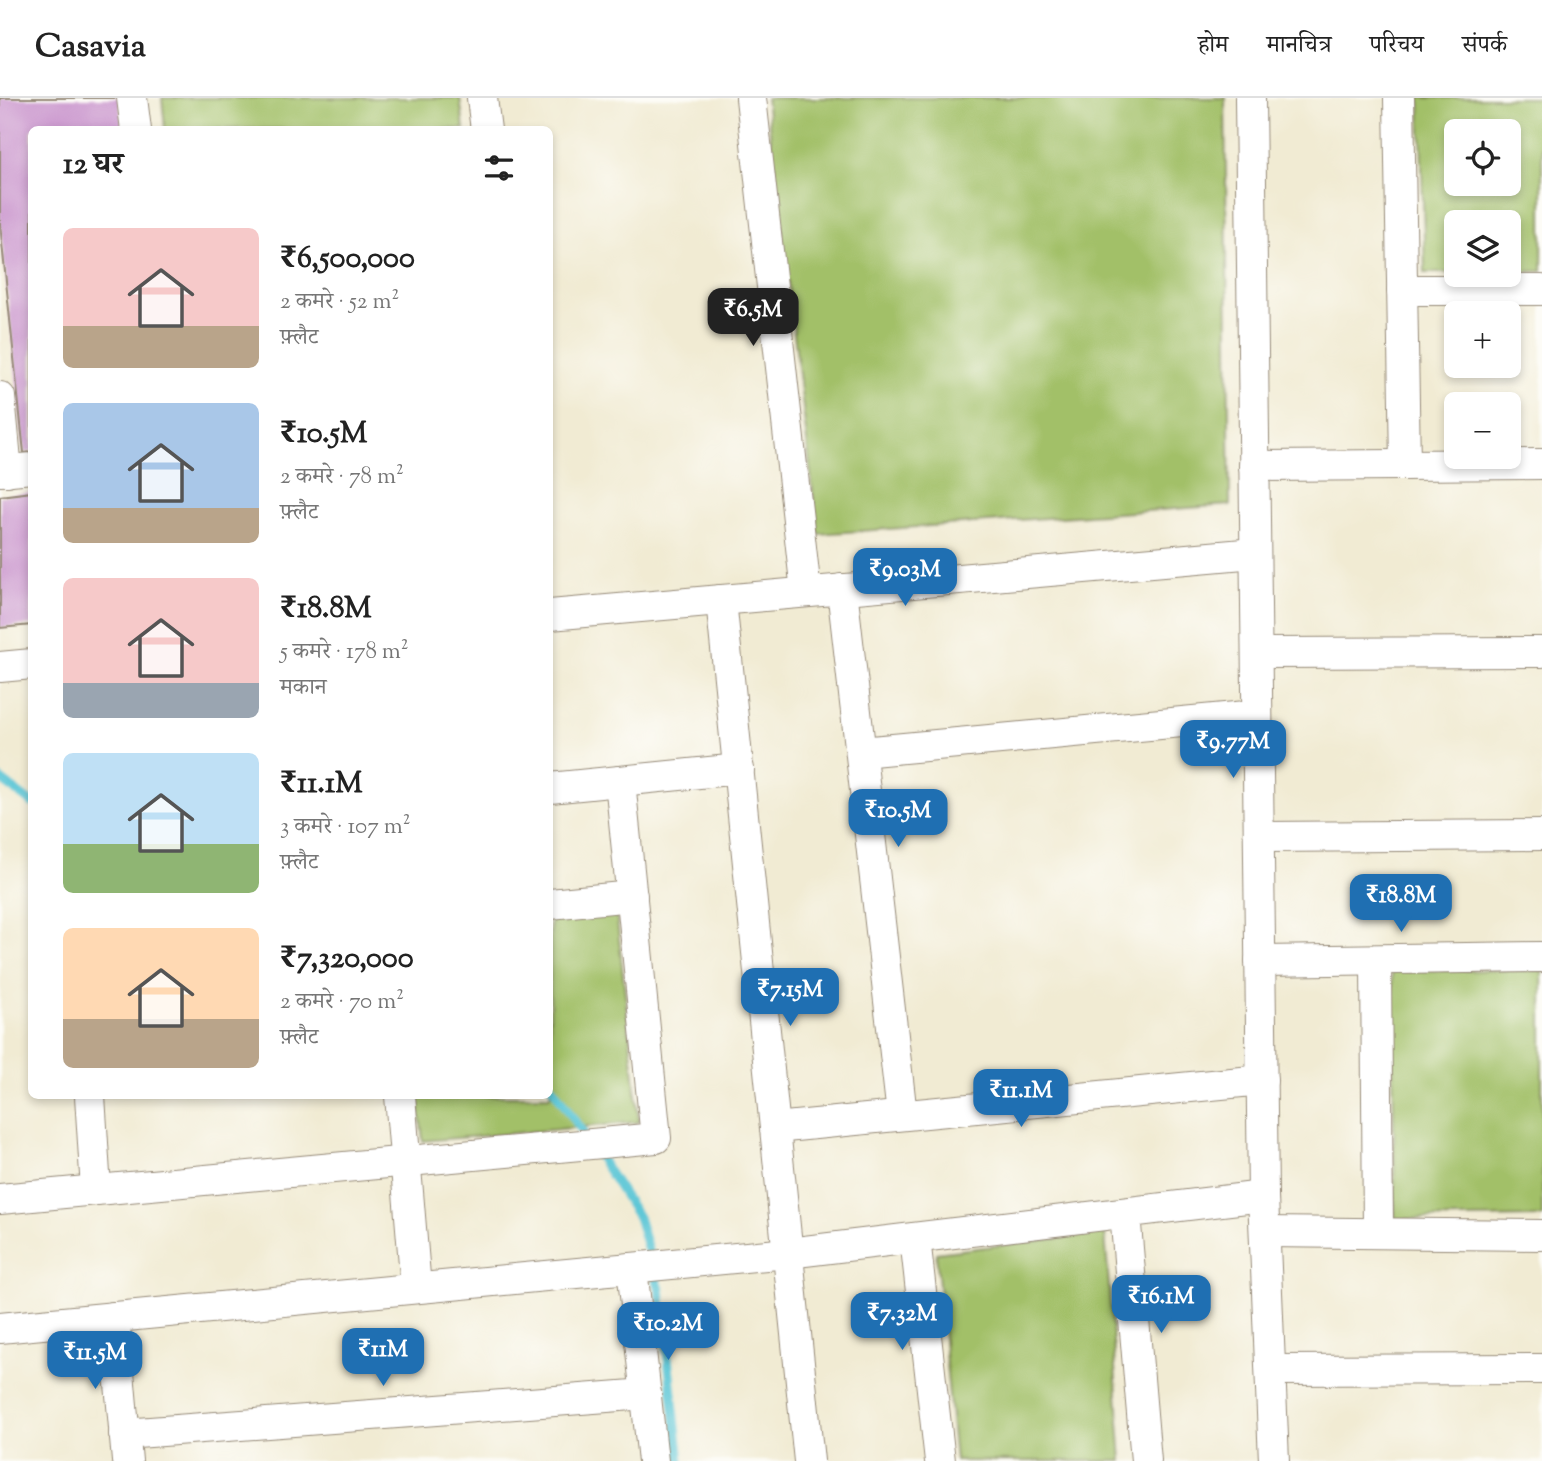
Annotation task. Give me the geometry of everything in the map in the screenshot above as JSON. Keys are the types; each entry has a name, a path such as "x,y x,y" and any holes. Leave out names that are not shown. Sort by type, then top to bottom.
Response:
{"street":[{"path":"132,98 136,126"},
{"path":"482,98 486,126"},
{"path":"751,98 806,592"},
{"path":"1250,98 1263,1196 1274,1461"},
{"path":"1399,98 1405,465"},
{"path":"1402,290 1542,290"},
{"path":"0,397 13,470"},
{"path":"1254,466 1542,464"},
{"path":"553,615 1255,553"},
{"path":"842,589 902,1115"},
{"path":"721,600 809,1461"},
{"path":"1257,653 1542,652"},
{"path":"0,667 28,664"},
{"path":"861,752 1257,715"},
{"path":"553,788 739,769"},
{"path":"0,1199 656,1138 620,781"},
{"path":"1259,837 1542,835"},
{"path":"553,904 632,895"},
{"path":"1260,961 1542,957"},
{"path":"1376,960 1378,1233"},
{"path":"775,1128 1262,1080"},
{"path":"90,1099 96,1190"},
{"path":"400,1099 416,1288"},
{"path":"0,1328 788,1253 1263,1196"},
{"path":"1125,1213 1146,1461"},
{"path":"1265,1232 1542,1235"},
{"path":"915,1238 940,1461"},
{"path":"648,1266 646,1394 653,1461"},
{"path":"114,1317 125,1447 646,1394"},
{"path":"1271,1370 1542,1369"}],"green space":[{"path":"162,98 460,98 464,126 165,126"},
{"path":"766,98 1225,98 1230,505 818,534"},
{"path":"1420,98 1542,98 1542,271 1521,272 1521,210 1444,210 1444,273 1425,273"},
{"path":"616,911 639,1122 423,1141 418,1099 553,1099 553,919"},
{"path":"1542,970 1542,1217 1395,1219 1392,971"},
{"path":"1105,1233 1122,1461 955,1461 936,1253"}],"building":[{"path":"0,98 119,98 122,126 28,126 28,452 24,453 0,224"},
{"path":"28,492 28,625 0,628 0,496"}],"waterway":[{"path":"0,779 28,800"},
{"path":"553,1088 586,1137"},
{"path":"594,1149 638,1217 660,1290 680,1461"}]}
